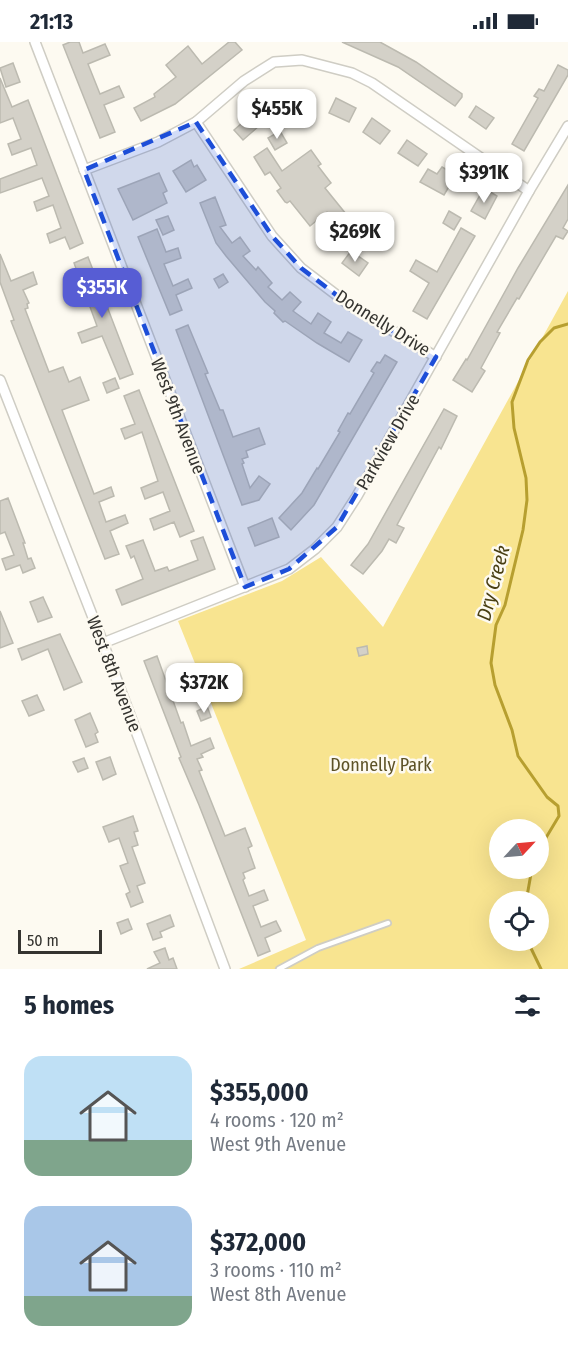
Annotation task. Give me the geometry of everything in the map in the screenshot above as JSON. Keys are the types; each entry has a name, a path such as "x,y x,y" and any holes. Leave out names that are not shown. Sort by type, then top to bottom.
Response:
{"street":[{"name":"West 9th Avenue","path":"35,42 245,587"},
{"path":"84,170 158,142 196,122 244,81 274,63 302,60 352,73 372,83 529,191"},
{"name":"Donnelly Drive","path":"196,122 272,236 301,268 347,303 436,357"},
{"name":"Parkview Drive","path":"102,642 289,569 315,549 337,527 357,496 568,126"},
{"name":"West 8th Avenue","path":"0,380 225,969"}],"lane":[{"path":"279,969 318,948 388,923"}],"highlighted area":[{"path":"196,122 272,236 301,268 347,303 436,357 337,527 289,569 245,587 84,170"}],"green space":[{"name":"Donnelly Park","path":"568,291 568,969 239,969 306,940 178,621 282,581 321,557 383,627"}],"building":[{"path":"79,42 83,53 105,44 110,55 88,64 100,94 119,86 124,97 104,105 115,132 100,138 63,45"},
{"path":"229,42 235,42 242,50 175,104 141,121 134,108 155,97 154,94 176,77 166,65 188,46 202,64"},
{"path":"342,42 380,42 416,62 462,94 462,97 455,106 398,67"},
{"path":"13,63 20,82 6,87 0,68"},
{"path":"558,65 568,70 568,75 524,151 512,144 538,98 534,96 539,89 544,91"},
{"path":"0,78 12,107 28,100 83,243 70,249 65,237 50,243 47,234 61,228 53,205 37,211 34,202 49,196 42,178 0,193 0,179 37,165 31,148 12,155 8,144 21,139 13,118 0,123"},
{"path":"289,92 295,107 267,119 243,140 234,130 266,102"},
{"path":"336,98 356,108 349,122 329,113"},
{"path":"476,106 494,118 486,129 469,117"},
{"path":"372,118 390,131 380,144 363,132"},
{"path":"280,131 287,143 275,150 268,138"},
{"path":"407,140 427,154 418,166 398,153"},
{"path":"267,148 282,171 311,150 321,164 318,166 331,183 325,188 346,214 335,223 327,212 310,226 290,201 285,202 277,191 281,188 270,172 265,175 254,157"},
{"path":"191,160 206,180 186,192 173,171"},
{"path":"442,167 456,175 444,195 420,182 428,169 437,174"},
{"path":"159,173 167,191 163,193 167,203 133,220 118,189"},
{"path":"568,185 568,219 563,228 568,231 563,239 556,236 519,299 517,298 497,332 500,333 481,368 485,371 472,392 453,380 467,360 518,268"},
{"path":"484,188 497,196 485,219 471,211"},
{"path":"215,197 226,225 220,227 232,243 240,237 250,251 243,256 256,270 258,267 272,283 268,287 282,300 290,292 301,302 293,311 311,324 318,313 331,322 324,333 341,343 348,332 362,340 349,362 285,321 283,322 226,256 216,243 200,203"},
{"path":"449,211 461,218 454,230 443,223"},
{"path":"168,216 174,230 163,235 156,220"},
{"path":"461,228 475,236 427,319 413,311 429,283 410,271 416,260 437,272"},
{"path":"157,229 166,252 178,248 181,258 164,264 173,286 188,279 192,288 176,295 182,310 170,315 138,237"},
{"path":"351,251 368,263 359,276 342,263"},
{"path":"0,254 11,281 33,272 37,284 23,290 29,303 28,308 25,309 49,372 63,367 69,382 80,377 89,400 62,410 94,494 111,487 114,496 99,502 106,522 125,515 128,523 110,531 119,554 105,559 11,321 14,320 0,282"},
{"path":"88,257 133,374 120,379 102,336 82,343 78,333 97,326 74,263"},
{"path":"223,274 228,282 219,288 214,279"},
{"path":"188,325 208,373 205,374 220,410 223,410 233,437 259,428 265,444 246,451 248,457 242,459 244,463 242,464 250,488 259,476 270,484 259,500 242,505 176,330"},
{"path":"385,355 397,362 314,505 291,530 279,518 302,493 318,469 340,432 338,431 348,413 350,414 374,373 371,371"},
{"path":"115,378 119,388 107,393 103,383"},
{"path":"139,390 194,531 180,537 174,522 154,530 150,519 170,511 163,492 145,499 141,488 158,481 142,432 125,439 121,429 135,424 124,396"},
{"path":"444,409 457,416 441,449 439,447 397,525 404,528 396,543 389,539 363,574 351,565 368,544"},
{"path":"8,498 25,543 23,543 28,559 31,558 35,568 23,573 20,565 6,570 2,559 14,555 5,532 0,534 0,501"},
{"path":"272,518 279,537 255,546 248,528"},
{"path":"203,537 215,569 122,605 116,590 143,579 134,556 131,558 126,546 143,540 155,571 167,567 169,571 198,560 191,541"},
{"path":"43,597 52,617 38,622 30,602"},
{"path":"0,611 13,643 0,648"},
{"path":"60,634 82,682 64,690 48,649 22,660 18,649"},
{"path":"367,646 368,654 359,656 357,648"},
{"path":"157,656 191,746 210,738 214,748 201,754 203,757 197,759 202,770 199,771 225,836 245,828 252,846 248,848 255,868 243,873 245,878 243,880 249,896 264,890 268,900 253,906 261,927 276,921 281,931 265,938 270,951 258,956 179,758 181,757 144,661"},
{"path":"37,695 44,710 29,716 22,701"},
{"path":"207,706 211,717 201,721 197,711"},
{"path":"90,713 98,732 95,734 98,742 86,747 75,720"},
{"path":"110,757 116,774 103,780 96,762"},
{"path":"84,758 88,768 78,772 73,762"},
{"path":"133,816 138,831 134,832 138,845 132,847 145,883 137,886 143,902 131,907 126,894 130,892 120,866 128,863 119,838 109,842 103,827"},
{"path":"170,915 174,926 160,932 162,937 153,940 147,924"},
{"path":"128,919 132,929 121,934 117,923"},
{"path":"165,948 169,960 173,958 177,969 147,969 160,963 154,952"}],"waterway":[{"name":"Dry Creek","path":"549,833 559,816 558,806 547,797 518,756 512,730 495,685 491,663 496,625 505,605 523,530 527,500 526,478 514,428 512,402 528,360 540,342 554,328 568,324"},
{"name":"Dry Creek","path":"528,891 530,879"},
{"name":"Dry Creek","path":"532,951 541,969"}]}
